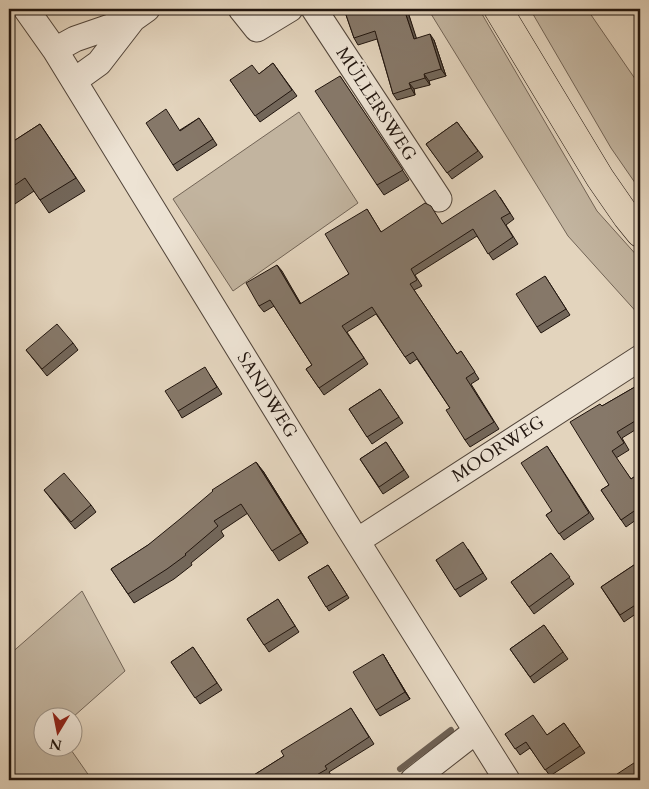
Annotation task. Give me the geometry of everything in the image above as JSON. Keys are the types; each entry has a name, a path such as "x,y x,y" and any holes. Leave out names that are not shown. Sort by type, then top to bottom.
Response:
{"highway":[{"path":"498,9 600,178 640,233"}],"street":[{"name":"SANDWEG","path":"26,9 55,50 356,541 507,780"},
{"path":"242,9 257,29 290,9"},
{"name":"MÜLLERSWEG","path":"314,9 439,198"},
{"path":"55,50 75,39 140,14"},
{"path":"74,81 99,63 140,14"},
{"name":"MOORWEG","path":"356,541 640,358"},
{"path":"413,780 476,731"}],"shaded area":[{"path":"428,9 479,9 597,211 640,259 640,316 568,236"},
{"path":"530,9 587,9 640,86 640,190 611,148"},
{"path":"299,112 358,203 233,291 173,199"},
{"path":"82,591 125,671 82,709 82,706 32,706 32,756 75,756 92,780 9,780 9,655"}],"building":[{"path":"344,9 404,9 414,39 430,34 441,69 424,74 425,78 409,83 411,88 393,94 375,31 354,38"},
{"path":"273,63 292,90 255,116 230,80 252,65 259,74"},
{"path":"340,76 403,170 377,185 315,91"},
{"path":"166,109 180,131 199,118 213,139 173,165 146,123"},
{"path":"457,122 478,151 447,173 426,144"},
{"path":"40,124 76,178 40,200 25,178 9,189 9,144"},
{"path":"495,190 510,213 501,218 513,237 488,254 473,229 411,269 417,280 410,284 457,354 461,351 475,372 466,378 494,422 465,440 446,410 450,408 413,352 405,357 372,307 342,326 364,358 319,388 306,369 312,365 270,300 259,306 246,283 277,265 300,304 349,274 325,234 367,209 381,232 425,203 431,206 442,224"},
{"path":"545,276 566,309 537,327 516,294"},
{"path":"57,324 73,343 42,369 26,350"},
{"path":"205,367 217,387 178,411 165,391"},
{"path":"640,384 640,418 617,432 624,443 612,451 631,479 640,473 640,507 621,520 601,490 609,485 570,422 600,404 602,406"},
{"path":"380,389 399,417 367,437 349,409"},
{"path":"386,442 404,470 379,487 360,459"},
{"path":"547,446 589,513 559,534 546,515 552,511 521,463"},
{"path":"256,462 301,533 272,551 241,504 214,521 218,526 186,555 128,594 111,569 148,545 212,490"},
{"path":"64,473 91,505 71,522 44,490"},
{"path":"463,542 483,573 455,590 436,560"},
{"path":"551,553 570,577 529,607 511,582"},
{"path":"640,561 640,602 620,615 601,587"},
{"path":"328,565 347,595 326,607 308,577"},
{"path":"278,599 295,626 264,645 247,619"},
{"path":"544,625 563,652 530,677 510,649"},
{"path":"193,647 217,683 195,698 171,662"},
{"path":"383,654 405,692 376,710 353,672"},
{"path":"351,708 369,737 325,766 327,769 308,780 246,780 284,756 281,751"},
{"path":"533,715 547,735 564,723 580,746 545,770 526,742 515,749 505,734"},
{"path":"640,759 640,780 608,780"}],"waterway":[{"path":"400,769 451,730"}]}
